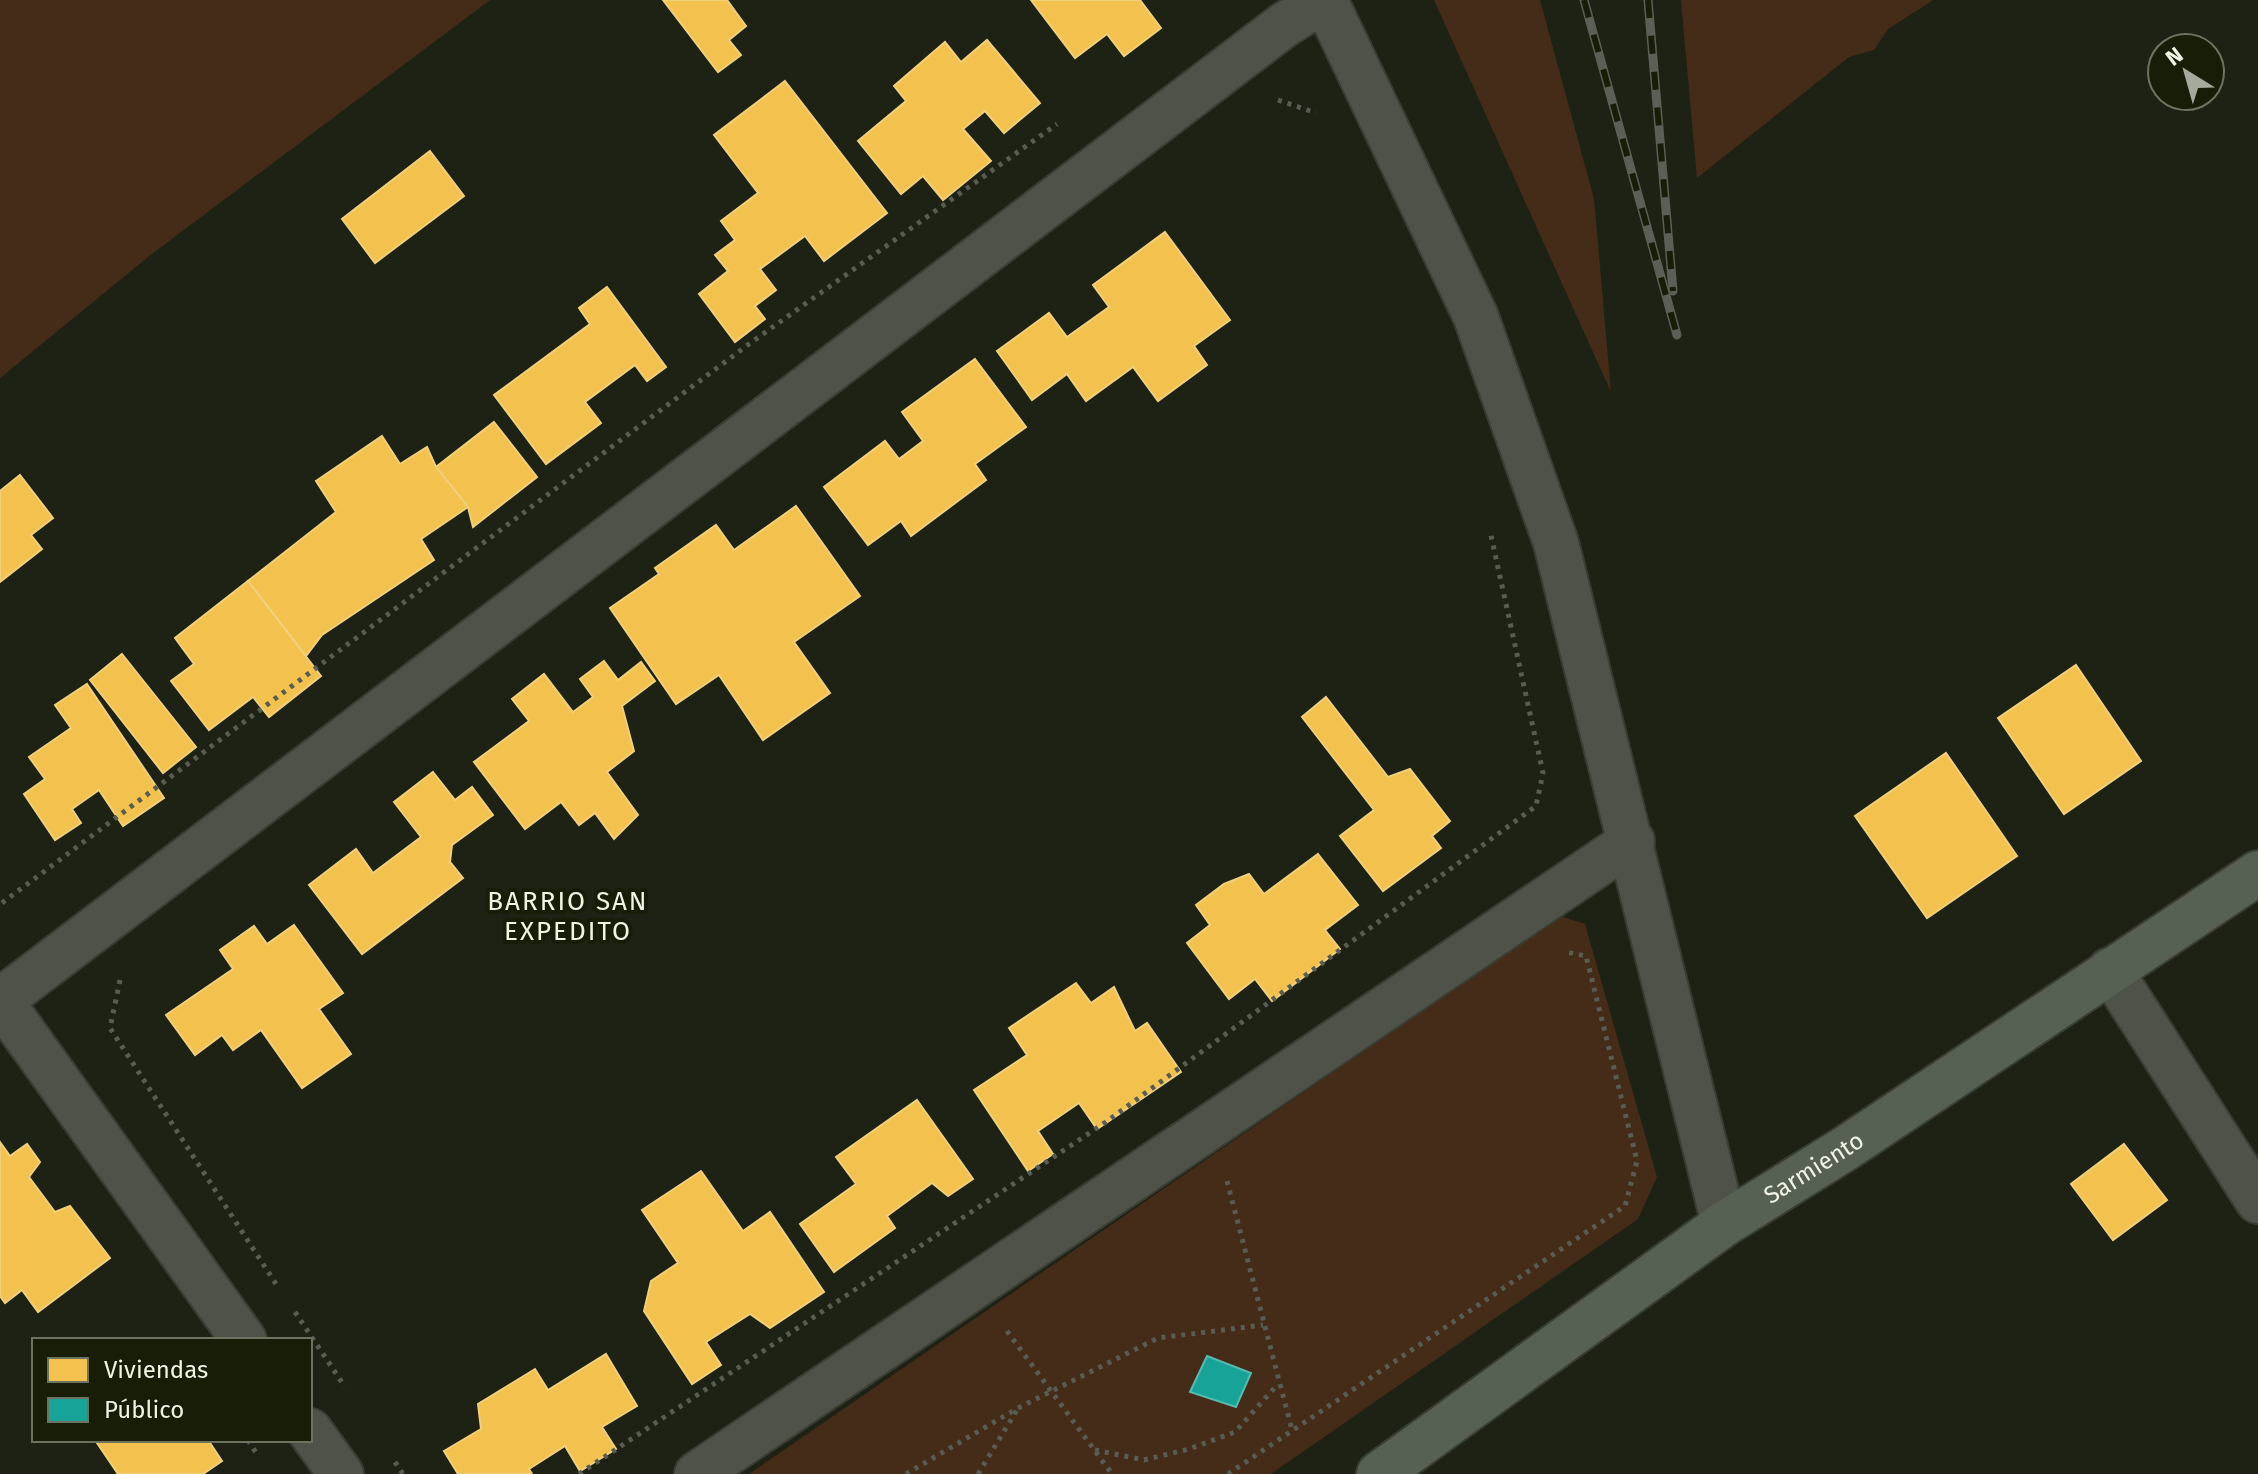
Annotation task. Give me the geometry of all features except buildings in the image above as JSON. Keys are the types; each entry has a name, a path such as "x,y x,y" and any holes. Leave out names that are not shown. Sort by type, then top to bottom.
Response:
{"main road":[{"name":"Sarmiento","path":"1379,1474 1724,1224 1846,1148 2258,873"}],"street":[{"path":"243,1338 0,1001 1284,25 1324,0 1476,317 1556,543 1632,841 1724,1224"},
{"path":"697,1474 1632,841"},
{"path":"2110,970 2258,1201"},
{"path":"312,1434 341,1474"}],"path":[{"path":"1266,97 1315,110 1322,124"},
{"path":"2,903 736,354 1066,118"},
{"path":"579,1474 1106,1122 1536,806 1543,773 1488,522"},
{"path":"1228,1474 1625,1206 1637,1161 1586,956 1555,950"},
{"path":"123,966 110,1028 283,1295"},
{"path":"1225,1173 1292,1431"},
{"path":"292,1308 352,1397"},
{"path":"998,1321 1112,1474"},
{"path":"906,1474 1018,1408 1158,1338 1263,1325"},
{"path":"1095,1450 1144,1460 1189,1449 1235,1432 1278,1384"},
{"path":"978,1474 1018,1408"},
{"path":"386,1448 403,1474"}],"shaded area":[{"path":"0,0 490,0 148,257 0,378"},
{"path":"1434,0 1540,0 1594,199 1611,392"},
{"path":"1681,0 1933,0 1888,29 1874,50 1849,57 1697,178"},
{"path":"1560,916 1585,924 1657,1177 1638,1219 1271,1474 749,1474"}],"railway":[{"path":"1584,0 1677,335"},
{"path":"1648,0 1673,291"}],"district":[{"name":"BARRIO SAN EXPEDITO","path":"568,916"}]}
